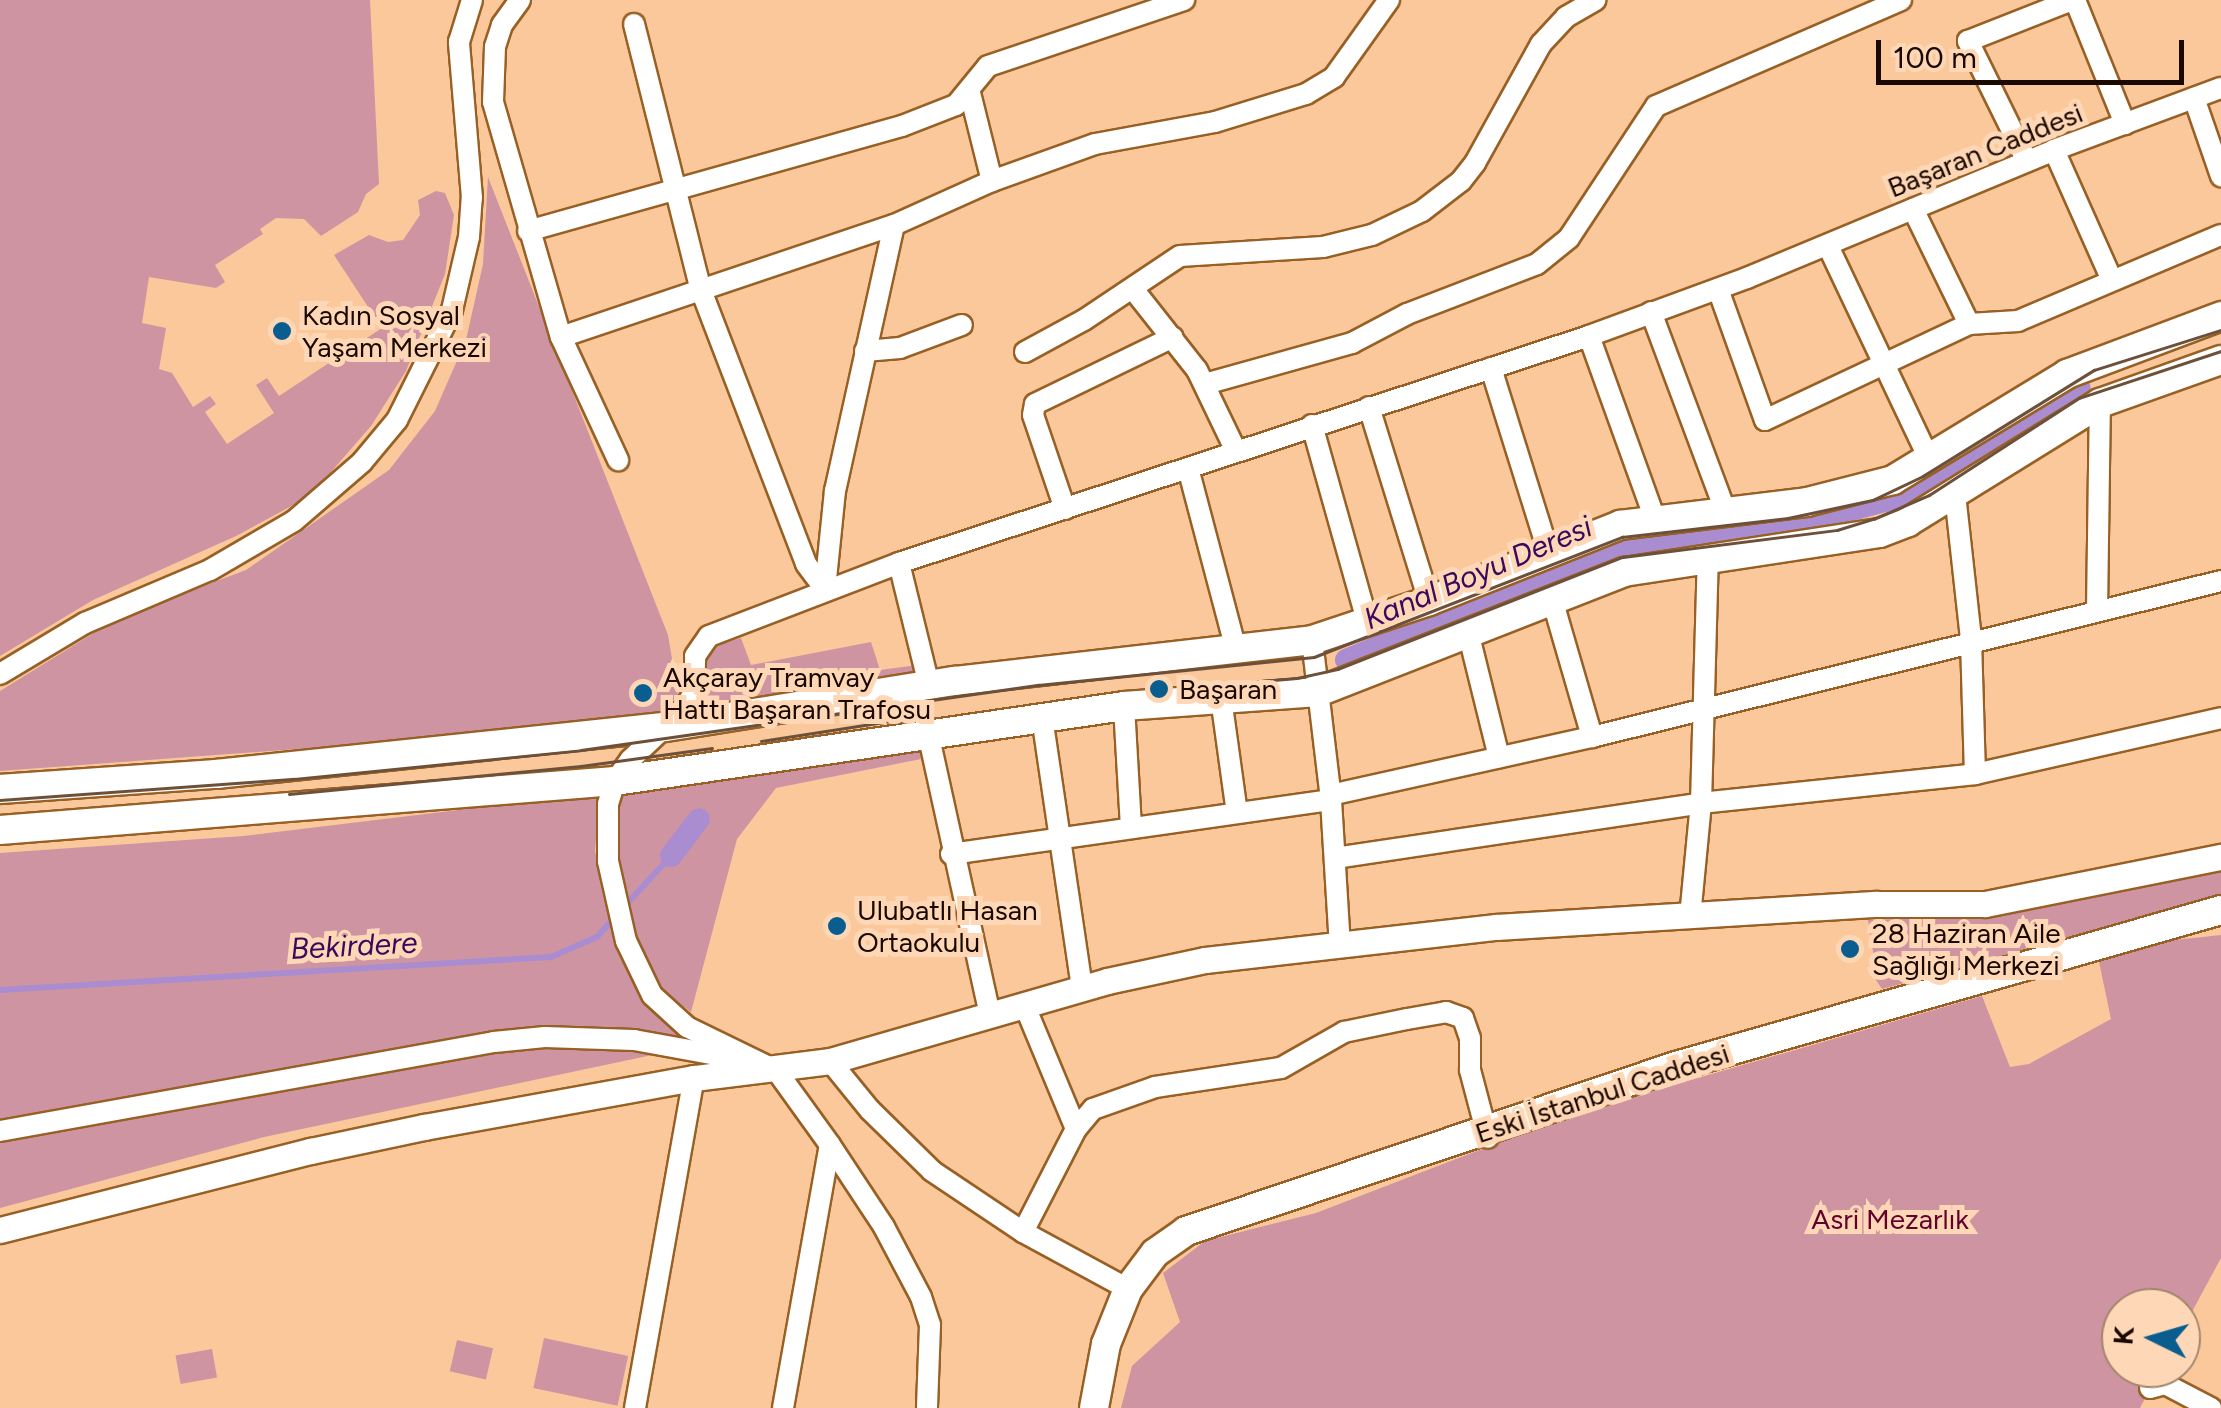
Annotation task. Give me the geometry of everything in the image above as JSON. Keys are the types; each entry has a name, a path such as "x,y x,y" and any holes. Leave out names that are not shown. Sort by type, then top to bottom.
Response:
{"main road":[{"path":"0,789 216,774 666,726 929,685 1236,650 1315,666 1368,624 1620,525 1840,497 1893,480 2067,374 2221,316"},
{"path":"0,830 615,782 1042,717 1221,698 1315,666 1469,636 1624,572 1880,532 1955,494 2100,403 2221,360"},
{"name":"Eski İstanbul Caddesi","path":"1106,1408 1125,1330 1141,1294 1164,1260 1202,1234 1355,1188 1488,1134 1676,1066 2221,910"},
{"name":"Eski İstanbul Caddesi","path":"1094,1408 1106,1344 1128,1289 1155,1253 1186,1231 1679,1075 2221,920"}],"street":[{"path":"0,674 85,623 210,570 282,530 362,462 396,420 452,310 469,237 472,198 459,57 472,0"},
{"path":"520,0 502,25 491,75 493,102 561,337 618,460"},
{"path":"528,231 902,126 956,105 970,93 980,72 988,66 1184,0"},
{"path":"561,337 894,226 992,181 1095,144 1215,122 1322,87 1350,57 1389,0"},
{"path":"1025,352 1188,254 1323,247 1372,235 1422,211 1461,181 1475,163 1540,44 1566,17 1595,0"},
{"path":"1205,384 1352,343 1407,314 1537,264 1568,238 1656,106 1901,0"},
{"path":"2027,161 1968,40 2074,0 2125,124"},
{"path":"634,24 701,290 806,564 824,589"},
{"name":"Başaran Caddesi","path":"615,782 630,760 694,692 696,656 710,636 899,563 1589,336 1828,246 2054,150 2221,88"},
{"path":"970,93 992,181"},
{"path":"2194,98 2221,176"},
{"path":"2054,150 2112,278"},
{"path":"1913,209 1969,324"},
{"path":"824,589 827,537 894,226"},
{"path":"1718,289 1764,420 1969,324 2018,321 2221,235"},
{"path":"1828,246 1929,459"},
{"path":"1133,289 1205,384 1236,451"},
{"path":"1651,312 1726,512"},
{"path":"865,351 911,345 962,326"},
{"path":"1589,336 1655,518"},
{"path":"1065,509 1034,415 1036,404 1173,337"},
{"path":"1490,368 1548,551"},
{"path":"2097,611 2100,403"},
{"path":"1369,408 1428,601"},
{"path":"1312,425 1368,624"},
{"path":"1188,468 1236,650"},
{"path":"1955,494 1971,640 1975,774"},
{"path":"1690,917 1701,803 1708,559"},
{"path":"899,563 929,685"},
{"path":"952,854 1330,797 1592,737 2221,581"},
{"path":"1552,600 1592,737"},
{"path":"1469,636 1499,757"},
{"path":"1315,666 1330,797 1340,947"},
{"path":"1221,698 1237,813"},
{"path":"1124,706 1131,828"},
{"path":"1042,717 1082,988"},
{"path":"1335,858 1701,803 1975,774 2221,718"},
{"path":"928,733 990,1014"},
{"path":"615,782 606,827 613,891 626,941 652,994 687,1027 774,1069 830,1145 884,1227 926,1308 930,1337 927,1408"},
{"path":"0,1230 311,1150 694,1078 830,1060 1082,988 1204,960 1496,927 1877,904 1985,904 2221,857"},
{"path":"1024,1004 1076,1129"},
{"path":"1023,1232 1076,1129 1093,1109 1130,1093 1281,1068 1344,1032 1446,1012 1463,1018 1468,1027 1470,1070 1488,1134"},
{"path":"0,1131 494,1042 544,1037 690,1047 774,1069"},
{"path":"830,1060 870,1110 932,1172 1023,1232 1128,1289"},
{"path":"634,1408 694,1078"},
{"path":"783,1408 830,1145"},
{"path":"2173,1388 2211,1408"}],"green space":[{"path":"0,0 370,0 379,184 366,194 358,212 321,236 304,219 276,218 260,229 263,234 215,265 225,282 216,288 149,277 142,323 166,328 159,369 172,373 193,407 210,396 216,404 205,412 227,444 274,413 256,385 267,378 279,396 382,328 334,255 369,235 388,242 403,240 420,215 418,200 436,191 445,193 454,215 445,274 406,371 371,426 331,472 297,503 236,536 93,600 0,656"},
{"path":"488,177 668,635 679,701 664,722 0,771 0,691 118,618 246,570 389,470 435,411 466,340 483,264"},
{"path":"741,638 751,665 871,642 880,670 918,665 921,682 695,711 704,649"},
{"path":"916,739 921,759 776,788 737,839 691,1012 656,985 632,941 612,857 619,788"},
{"path":"600,793 595,851 617,944 645,1000 687,1027 690,1047 264,1137 0,1208 0,853 243,836"},
{"path":"2221,867 2221,898 1882,989 1872,974 1876,970 1868,920 1990,916"},
{"name":"Asri Mezarlık","path":"2221,935 2221,1258 2201,1295 2201,1288 2101,1288 2101,1388 2150,1388 2140,1408 1121,1408 1132,1366 1180,1322 1163,1273 1205,1241 1316,1213 1570,1115 1982,996 2010,1067 2029,1064 2111,1019 2098,957 2156,942"},
{"path":"544,1338 628,1356 618,1406 533,1388"},
{"path":"457,1340 493,1348 486,1380 450,1371"},
{"path":"212,1349 217,1378 181,1384 176,1355"}],"waterway":[{"name":"Kanal Boyu Deresi","path":"1346,660 1617,547 1798,524 1904,496 2080,388"},
{"path":"671,856 699,819"},
{"name":"Bekirdere","path":"623,908 671,856"},
{"name":"Bekirdere","path":"0,990 551,957 597,937 615,917"}],"tram line":[{"path":"0,800 293,779 581,750 1038,685 1314,657 1622,537 1788,518 1873,500 1923,476 2094,370 2221,330"},
{"path":"1192,687 1297,678 1338,669 1623,557 1837,530 1874,519 1929,495 2079,398 2221,351"},
{"path":"761,741 929,715"},
{"path":"289,794 581,766 712,748"}],"place":[{"name":"Kadın Sosyal Yaşam Merkezi","path":"282,331"},
{"name":"Başaran","path":"1159,689"},
{"name":"Akçaray Tramvay Hattı Başaran Trafosu","path":"643,693"},
{"name":"Ulubatlı Hasan Ortaokulu","path":"837,926"},
{"name":"28 Haziran Aile Sağlığı Merkezi","path":"1850,949"}]}
